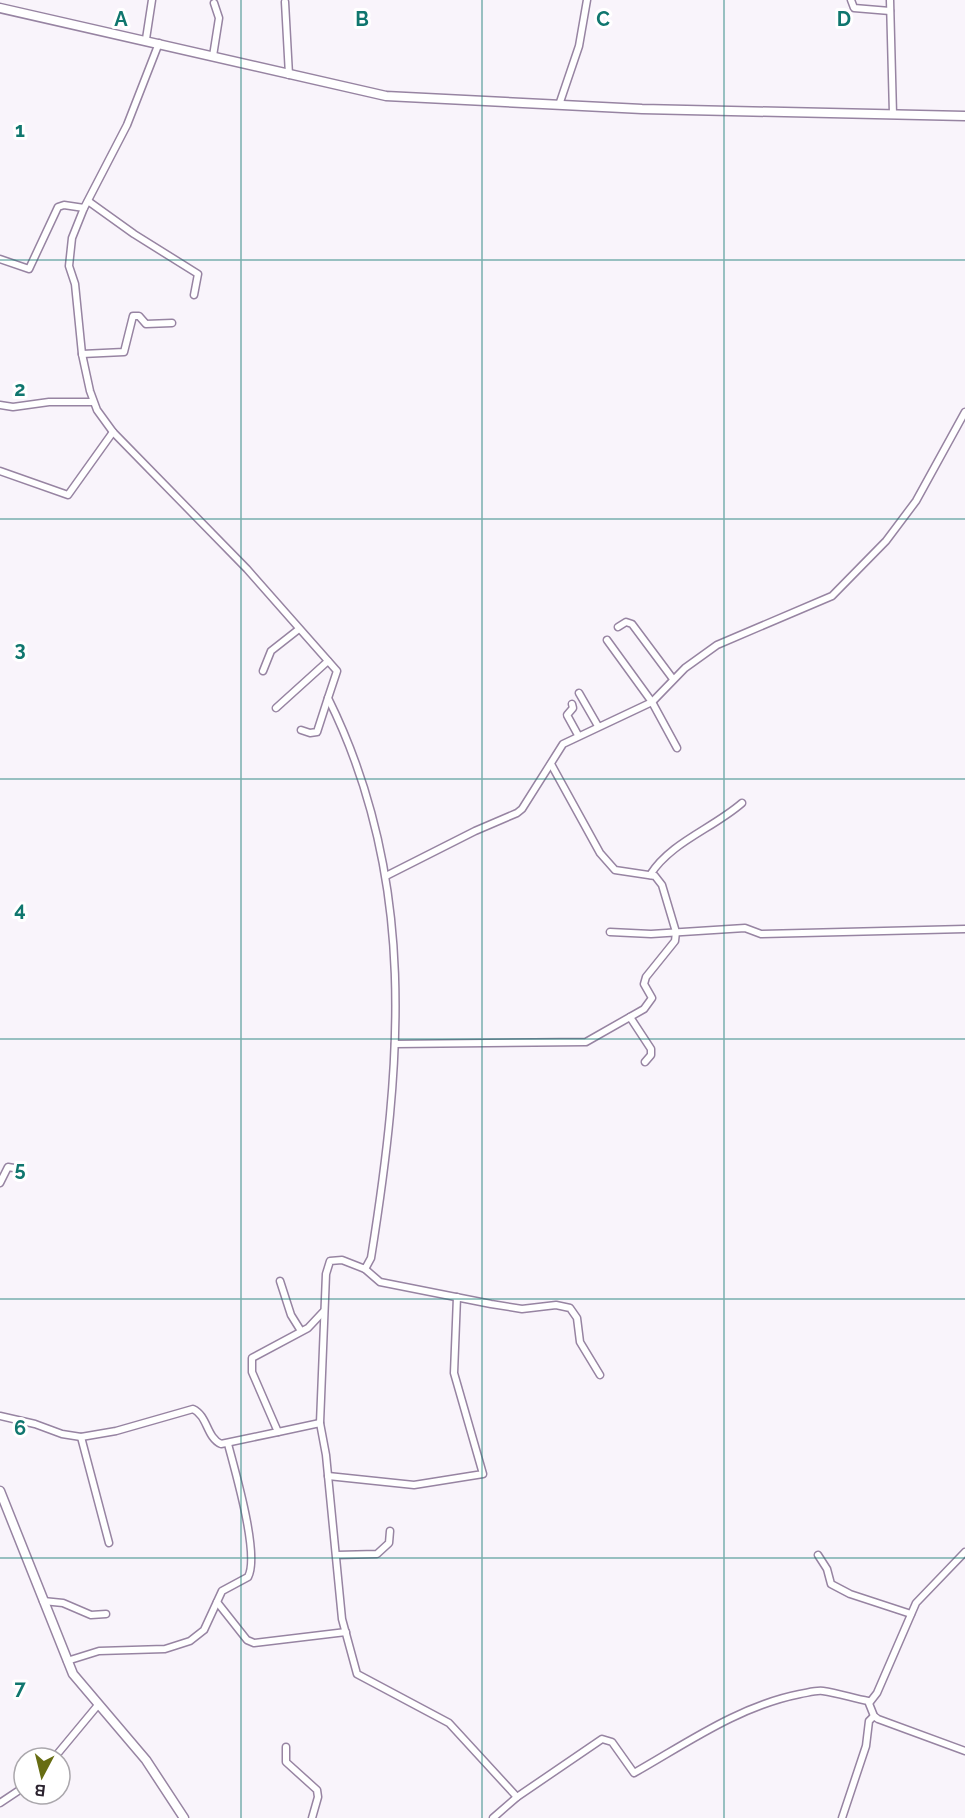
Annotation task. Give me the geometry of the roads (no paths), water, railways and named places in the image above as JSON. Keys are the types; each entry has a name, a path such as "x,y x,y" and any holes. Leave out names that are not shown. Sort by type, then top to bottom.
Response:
{"main road":[{"path":"0,8 146,39 289,75 386,96 559,105 965,116"},
{"path":"0,1491 67,1661 98,1706 146,1760 184,1818"}],"street":[{"path":"146,39 152,0"},
{"path":"289,75 285,1 294,0"},
{"path":"559,105 579,46 587,0"},
{"path":"851,0 854,8 890,11"},
{"path":"890,0 893,114"},
{"path":"213,56 219,18 214,3"},
{"path":"159,43 127,125 84,208 69,252 82,354 93,402 112,432 247,569 337,672 317,732 310,733 301,730"},
{"path":"88,201 134,234 198,274 194,295"},
{"path":"0,259 26,270 29,269 58,207 64,205 84,208"},
{"path":"82,354 124,352 133,316 139,316 146,324 172,323"},
{"path":"0,405 13,407 50,402 93,402"},
{"path":"386,876 522,809 551,764 558,748 579,735 652,702 673,679 717,645 832,596 886,541 916,501 965,412"},
{"path":"0,471 68,495 112,432"},
{"path":"618,627 626,622 632,624 673,679"},
{"path":"263,670 271,651 299,628"},
{"path":"607,640 652,702 677,748"},
{"path":"276,708 328,661"},
{"path":"579,693 598,726"},
{"path":"328,698 356,758 386,876 395,938 392,1120 372,1258 365,1269"},
{"path":"572,704 573,708 567,716 579,735"},
{"path":"395,1044 586,1042 651,1002 652,998 644,984 646,977 670,949 676,932 663,885 650,875 622,872 610,866 551,764"},
{"path":"650,875 669,850 722,820 742,803"},
{"path":"610,932 676,932 745,928 761,934 965,929"},
{"path":"630,1017 651,1049 651,1055 645,1062"},
{"path":"0,1184 8,1167 20,1169"},
{"path":"517,1797 449,1723 357,1674 346,1632 320,1423 327,1266 330,1261 342,1260 365,1269 380,1282 457,1298 522,1309 562,1305 570,1308 577,1318 580,1342 600,1375"},
{"path":"280,1281 291,1315 302,1331"},
{"path":"328,1476 414,1485 483,1474 454,1373 457,1298"},
{"path":"278,1432 252,1372 252,1358 314,1324 324,1310"},
{"path":"0,1416 35,1424 62,1434 81,1437 116,1431 193,1409 198,1412 217,1443 228,1444 320,1423"},
{"path":"81,1437 109,1543"},
{"path":"67,1661 99,1650 165,1649 190,1641 204,1630 222,1591 248,1577 252,1565 247,1521 228,1444"},
{"path":"337,1555 378,1554 389,1543 390,1531"},
{"path":"870,1702 878,1693 911,1614 923,1593 965,1552"},
{"path":"818,1556 827,1569 831,1584 850,1594 911,1614"},
{"path":"42,1601 63,1603 92,1614 106,1614"},
{"path":"217,1602 248,1640 254,1643 346,1632"},
{"path":"493,1818 517,1797 602,1739 612,1742 634,1773 658,1757 736,1716 776,1699 822,1691 870,1702"},
{"path":"870,1702 874,1716"},
{"path":"64,1746 98,1706"},
{"path":"874,1716 965,1751"},
{"path":"842,1818 866,1746 869,1721 874,1716"},
{"path":"286,1747 286,1762 317,1790 318,1797 312,1818"}]}
